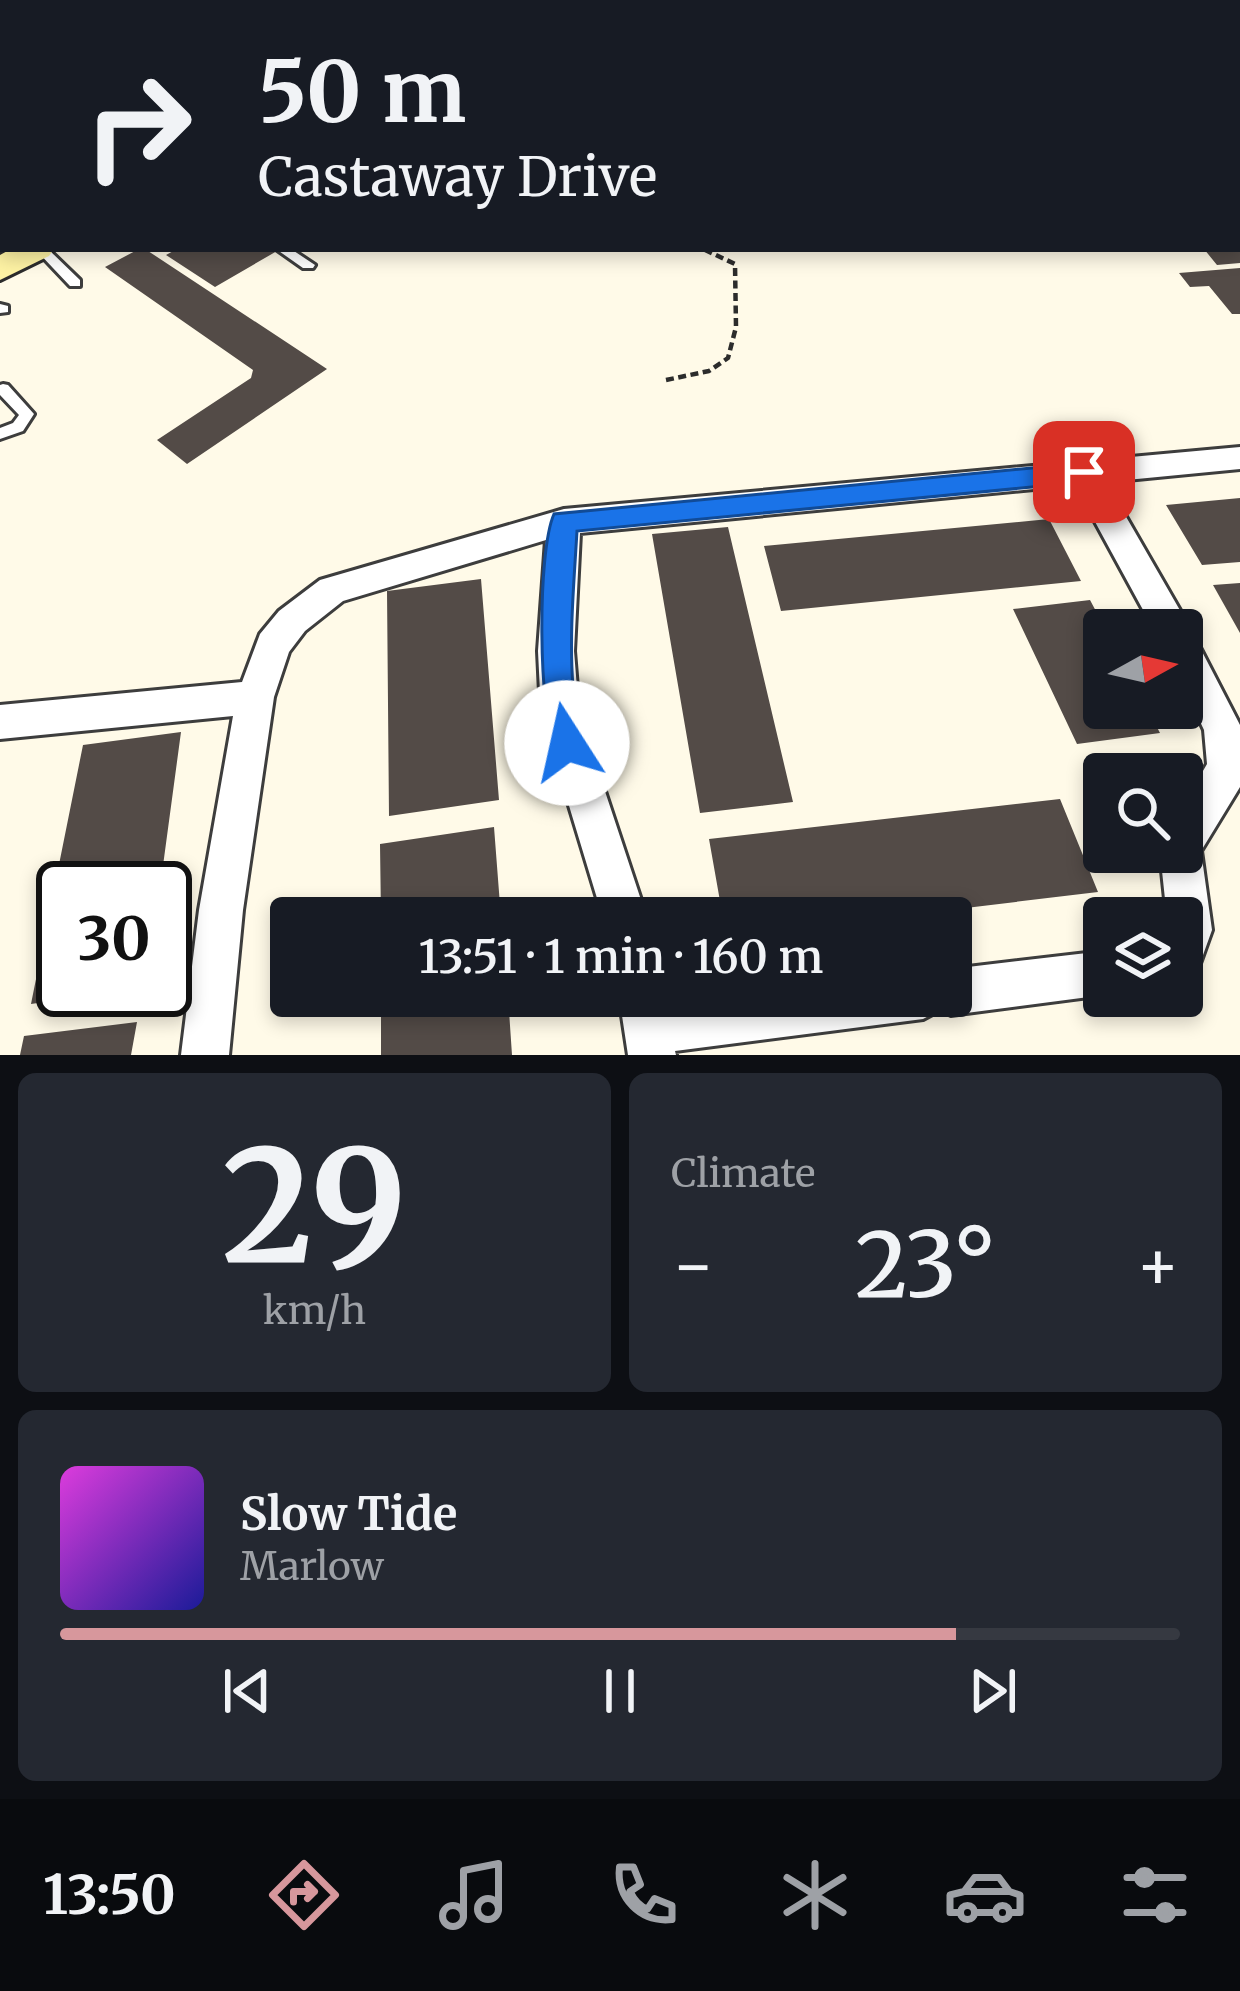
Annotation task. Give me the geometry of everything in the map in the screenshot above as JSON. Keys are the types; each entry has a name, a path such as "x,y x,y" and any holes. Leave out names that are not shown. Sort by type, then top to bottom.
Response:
{"main road":[{"path":"0,269 33,252"}],"street":[{"path":"205,1055 221,910 255,697 273,645 303,611 332,590 394,568 564,522 1240,458"},
{"path":"1084,472 1160,609"},
{"path":"564,522 556,652 560,713 618,897"},
{"path":"1203,686 1224,724 1230,759 1203,813"},
{"path":"0,722 255,697"},
{"path":"972,989 1083,976"},
{"path":"647,1027 736,1017"}],"lane":[{"path":"42,252 75,283"},
{"path":"287,252 308,265"},
{"path":"0,434 18,427 27,414 3,389"}],"path":[{"path":"666,380 710,371 728,358 736,327 735,263 711,252"}],"building":[{"path":"133,252 150,252 327,369 187,464 157,440 251,378 253,370 105,267"},
{"path":"172,252 275,252 215,287 166,255"},
{"path":"1206,252 1240,252 1240,263 1217,265"},
{"path":"1240,268 1240,314 1232,314 1209,286 1190,287 1179,273"},
{"path":"1240,498 1240,562 1202,565 1166,505"},
{"path":"1049,519 1081,581 781,611 764,546"},
{"path":"728,527 793,802 700,813 652,534"},
{"path":"481,579 499,800 389,816 387,591"},
{"path":"1240,583 1240,633 1213,585"},
{"path":"1090,600 1095,609 1083,609 1083,729 1158,729 1160,733 1077,744 1013,609"},
{"path":"181,732 164,861 60,861 83,745"},
{"path":"1060,799 1083,855 1083,873 1090,873 1098,892 972,907 972,897 719,897 709,839"},
{"path":"494,827 499,897 381,897 380,844"},
{"path":"381,1017 509,1017 512,1055 381,1055"},
{"path":"137,1022 131,1055 20,1055 24,1036"}],"route":[{"path":"567,743 556,684 564,522 1084,472"}]}
